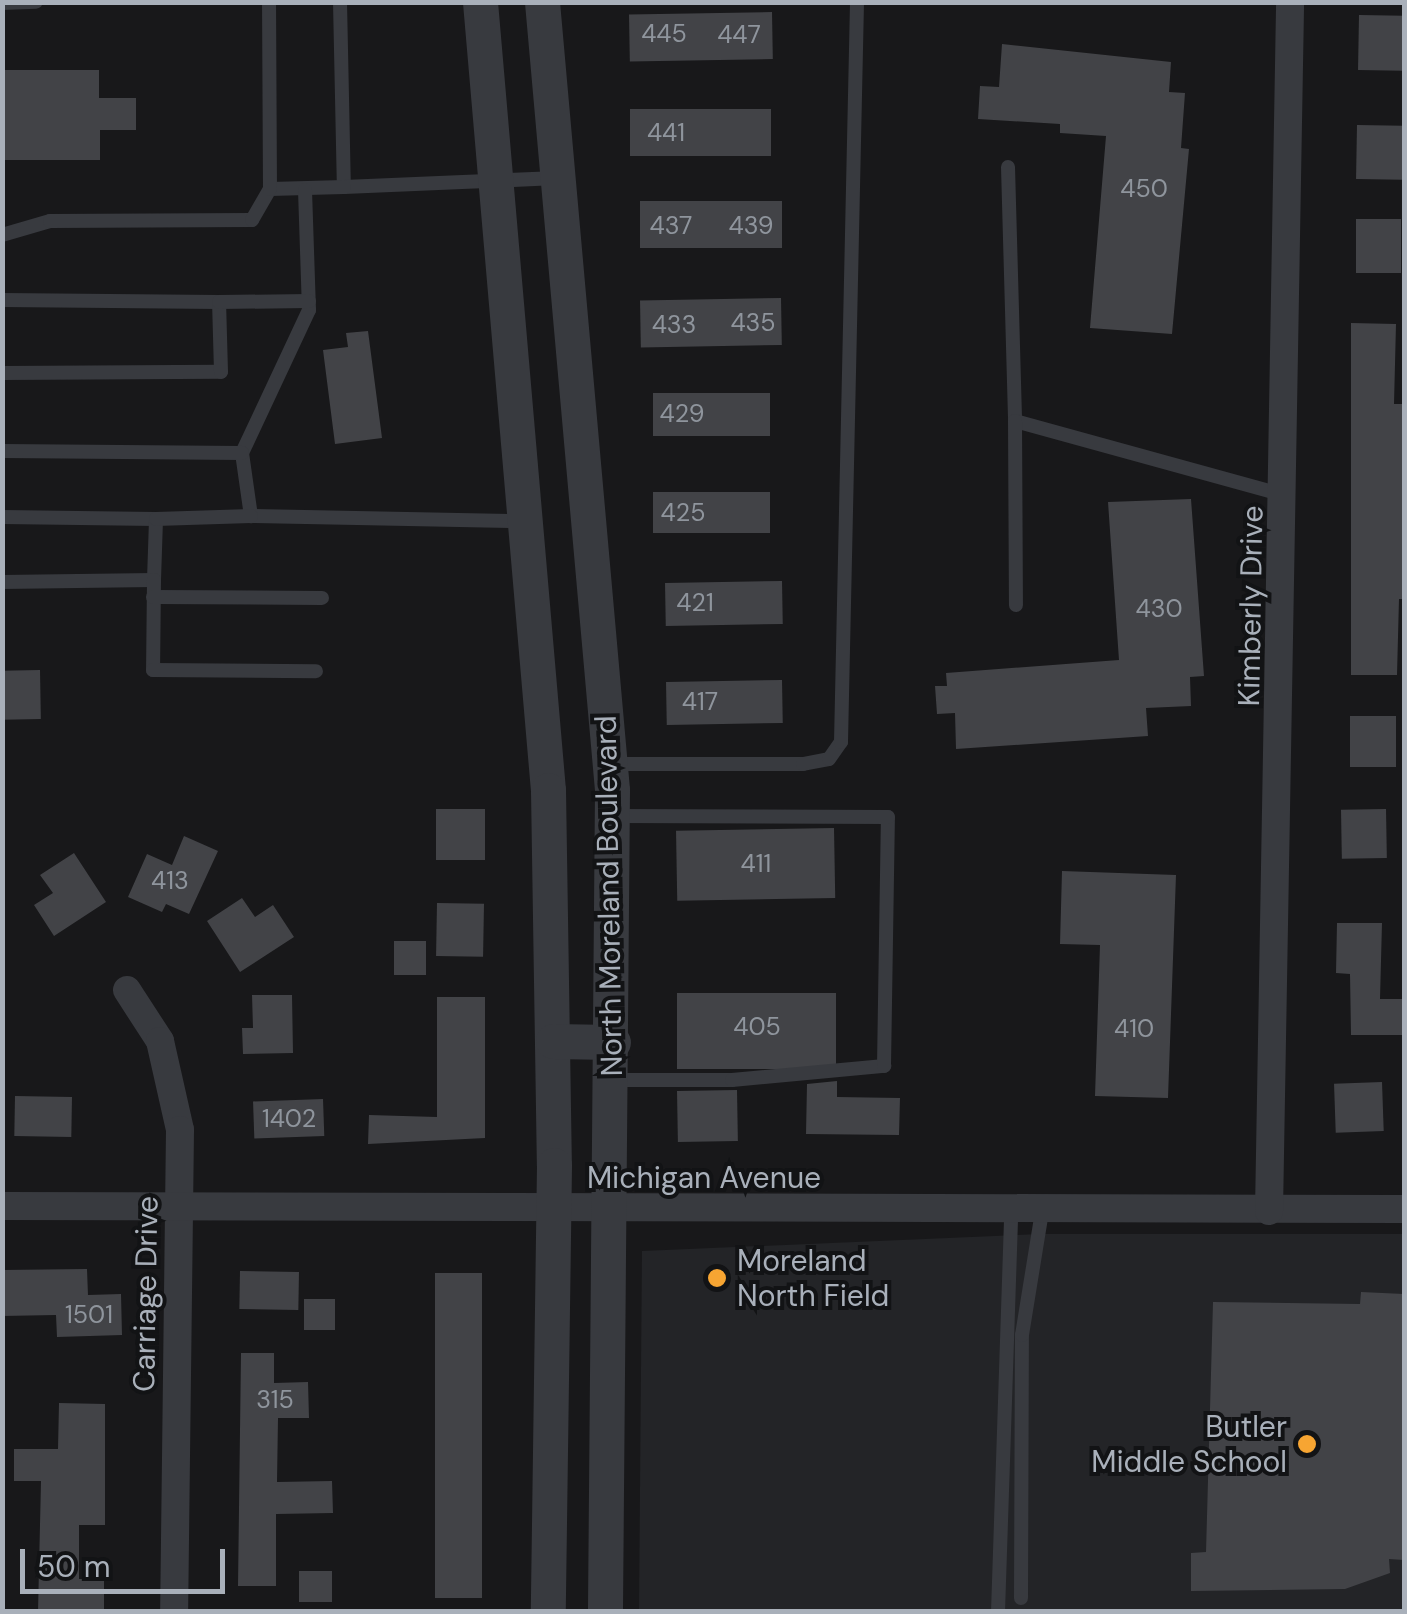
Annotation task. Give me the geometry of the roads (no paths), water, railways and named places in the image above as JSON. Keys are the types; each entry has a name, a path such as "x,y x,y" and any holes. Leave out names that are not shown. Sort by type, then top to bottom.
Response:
{"street":[{"name":"North Moreland Boulevard","path":"480,2 548,790 553,1041 548,1612"},
{"name":"North Moreland Boulevard","path":"542,2 610,764 613,1080 605,1612"},
{"name":"Kimberly Drive","path":"1270,1211 1285,495 1290,2"},
{"name":"Carriage Drive","path":"127,990 160,1040 177,1098 180,1208 174,1612"},
{"path":"553,1041 613,1042"},
{"name":"Michigan Avenue","path":"2,1206 1404,1209"},
{"path":"550,1400 606,1400"}],"lane":[{"path":"2,3 36,2"},
{"path":"2,235 50,221 252,220 270,189 269,2"},
{"path":"340,2 344,187"},
{"path":"610,764 803,764 829,759 840,742 857,2"},
{"path":"1008,167 1016,605"},
{"path":"270,189 557,178"},
{"path":"250,516 242,453 309,300 305,190"},
{"path":"2,300 309,300"},
{"path":"2,373 220,372 219,302"},
{"path":"1015,421 1285,495"},
{"path":"2,451 242,453"},
{"path":"2,518 250,516 524,521"},
{"path":"156,519 153,670 316,671"},
{"path":"2,582 154,580"},
{"path":"154,597 322,598"},
{"path":"612,816 888,817 884,1066 732,1080 613,1080"},
{"path":"998,1612 1012,1211"},
{"path":"1021,1598 1022,1335 1042,1211"}],"place":[{"name":"Moreland North Field","path":"717,1278"},
{"name":"Butler Middle School","path":"1307,1444"}]}
